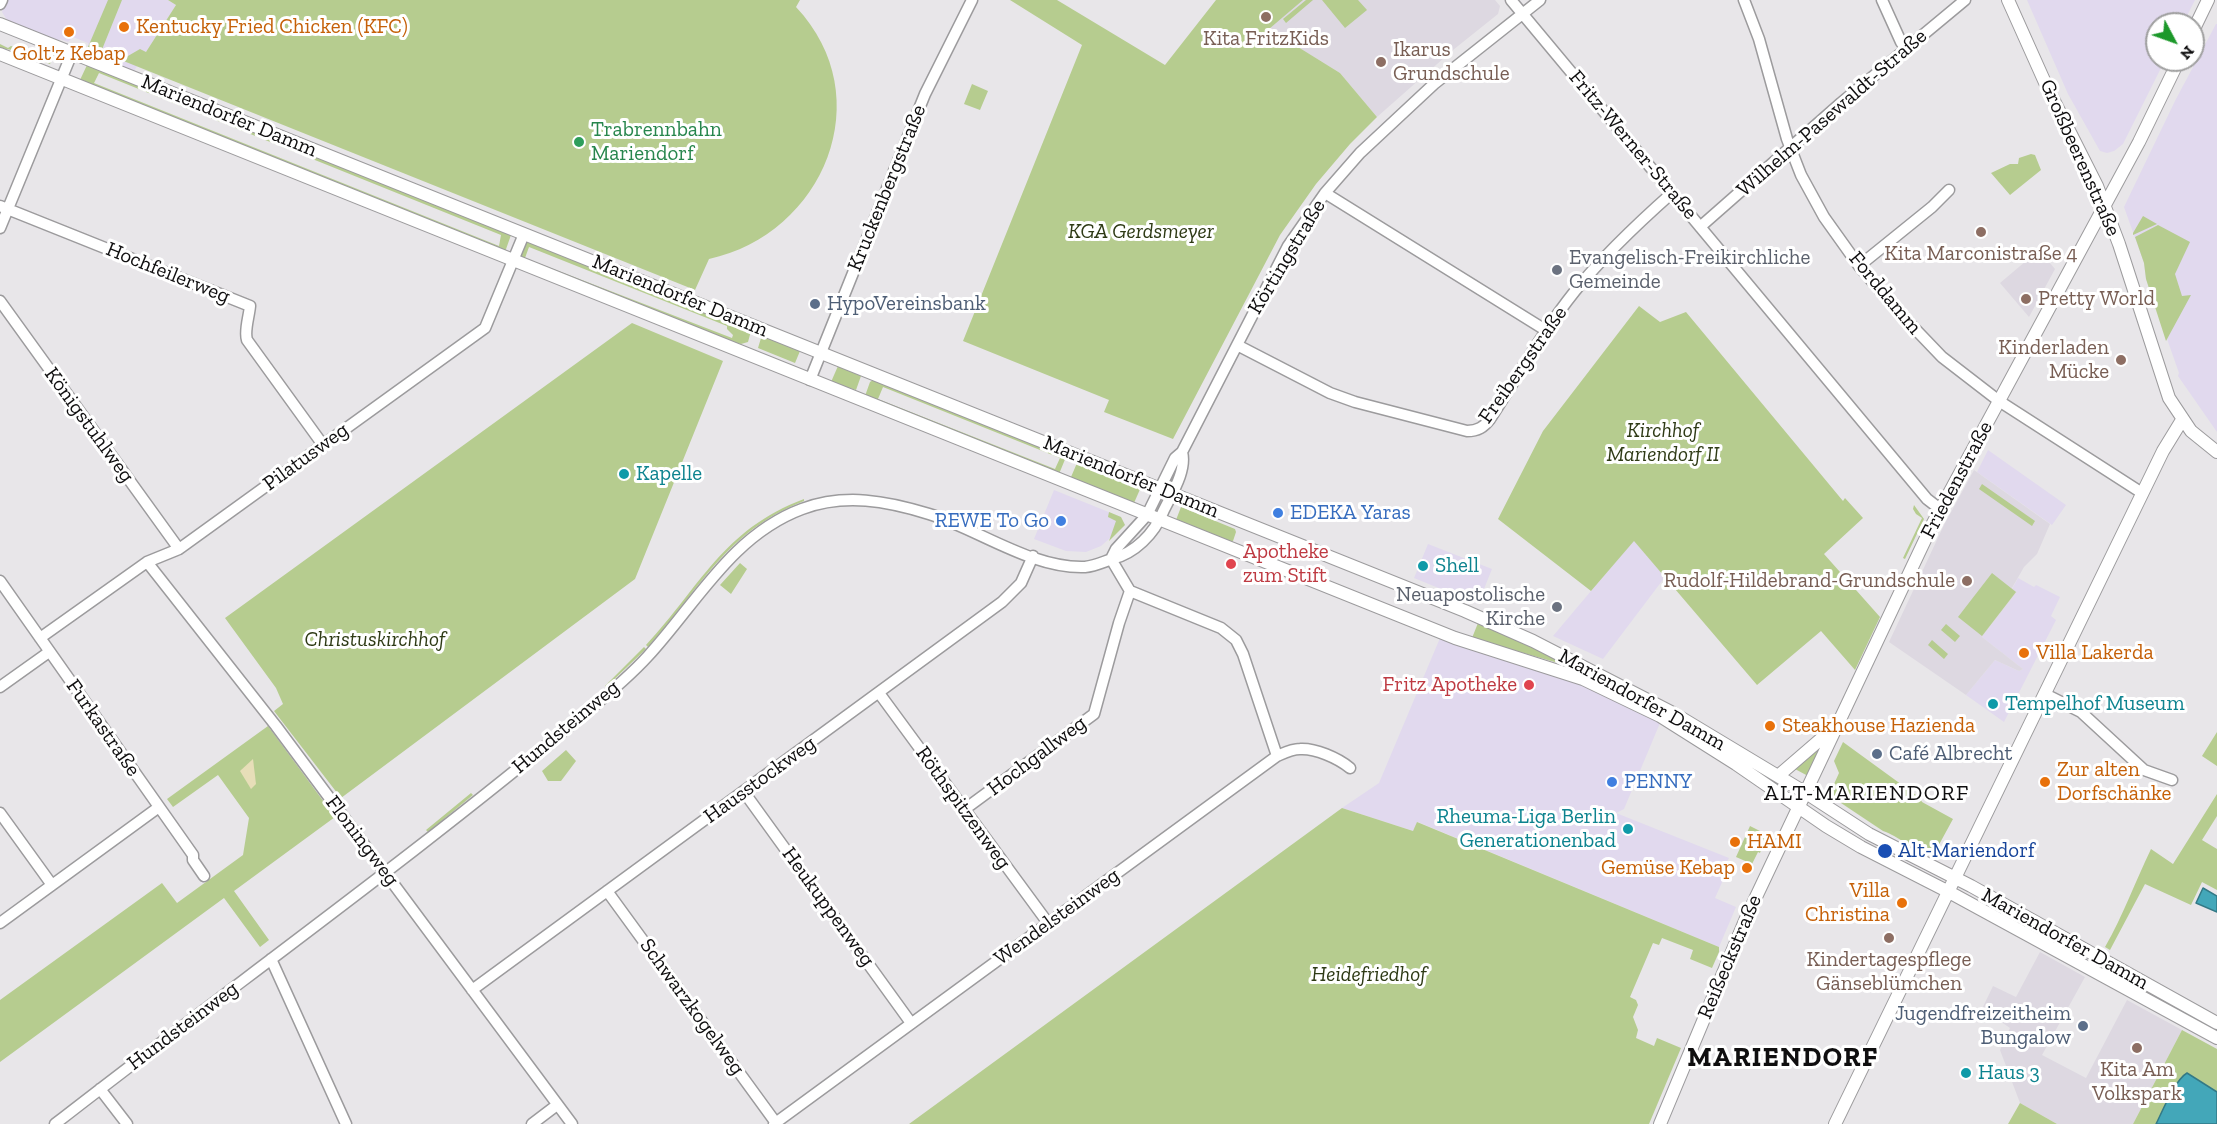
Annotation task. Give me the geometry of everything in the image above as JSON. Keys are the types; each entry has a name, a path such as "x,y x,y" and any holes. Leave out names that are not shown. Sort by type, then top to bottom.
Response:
{"main road":[{"name":"Großbeerenstraße","path":"2008,0 2105,204 2169,398 2195,436 2217,452"},
{"name":"Mariendorfer Damm","path":"0,24 1465,611 1533,641 1674,714 1806,793 1869,834 1955,878 2216,1020"},
{"name":"Mariendorfer Damm","path":"0,54 1455,638 1604,688 1677,726 1861,847 1949,892 2212,1036"},
{"name":"Friedenstraße","path":"1806,793 1940,509 2139,142 2173,72"},
{"path":"1835,1124 2142,493 2182,420"},
{"path":"1778,776 1840,722"},
{"name":"Reißeckstraße","path":"1660,1124 1737,940 1806,793"}],"street":[{"name":"Kruckenbergstraße","path":"810,380 925,94 972,0"},
{"name":"Fritz-Werner-Straße","path":"1511,0 1927,500 1940,509"},
{"name":"Körtingstraße","path":"1159,488 1175,458 1182,452 1288,246 1325,193 1386,127 1449,71 1540,0"},
{"name":"Forddamm","path":"1744,0 1759,39 1790,148 1801,175 1824,217 1859,266 1942,357 1999,401 2142,493"},
{"path":"1882,0 1906,49"},
{"name":"Wilhelm-Pasewaldt-Straße","path":"1700,227 1965,0"},
{"path":"0,228 4,207 72,53"},
{"path":"1859,266 1932,207 1949,190"},
{"path":"1325,193 1547,331"},
{"name":"Freibergstraße","path":"1237,345 1313,386 1338,396 1472,431 1486,424 1574,292 1603,257 1625,234 1672,193"},
{"name":"Hochfeilerweg","path":"4,207 250,306 245,332 247,340 323,445"},
{"name":"Pilatusweg","path":"40,639 147,562 179,549 485,328 524,234"},
{"name":"Königstuhlweg","path":"0,302 179,549"},
{"name":"Körtingstraße","path":"1160,520 1184,461 1182,452"},
{"path":"1159,488 1147,515 1116,549 1111,560 1130,591 1215,625 1232,636 1243,654 1277,756"},
{"name":"Hundsteinweg","path":"55,1124 386,873 584,715 647,657 688,610 723,564 747,541 774,521 803,508 836,501 875,501 950,521 1033,556 1076,567 1100,564 1123,557 1130,553 1160,520"},
{"name":"Hausstockweg","path":"472,990 1008,598 1021,583 1033,556"},
{"name":"Floningweg","path":"147,562 265,711 572,1124"},
{"name":"Furkastraße","path":"0,581 193,855 193,860 204,876"},
{"name":"Hochgallweg","path":"964,809 1094,714 1130,591"},
{"path":"0,687 49,652"},
{"name":"Röthspitzenweg","path":"879,693 1048,923"},
{"path":"2045,694 2081,712 2144,770 2172,780"},
{"name":"Wendelsteinweg","path":"775,1123 1277,756 1295,749 1308,749 1343,762 1350,768"},
{"name":"Heukuppenweg","path":"744,792 912,1023"},
{"path":"0,923 159,807"},
{"path":"0,813 52,885"},
{"name":"Schwarzkogelweg","path":"608,891 775,1123"},
{"path":"271,958 346,1124"},
{"path":"2212,1036 2216,1020"},
{"path":"100,1089 127,1124"},
{"path":"532,1124 557,1105"}],"shaded area":[{"path":"6,0 168,0 176,5 134,71 95,56 96,54 88,50 88,43 73,37 68,42 60,39 59,41 7,20 2,12"},
{"name":"Ikarus Grundschule","path":"1221,0 1495,0 1500,6 1498,14 1377,117 1340,73"},
{"path":"2027,0 2195,0 2189,12 2145,12 2145,72 2159,72 2123,144 2114,151 2107,153 2100,151 2068,94"},
{"path":"2217,24 2217,432 2178,376 2179,373 2146,279 2144,263 2124,207 2190,72 2205,72 2205,45"},
{"name":"Pretty World","path":"2039,250 2055,269 2029,317 2000,283"},
{"path":"1988,450 2066,505 2052,525 1977,472"},
{"name":"Rudolf-Hildebrand-Grundschule","path":"1974,470 2050,524 2037,554 2024,567 2012,588 2017,592 1982,637 2023,669 2019,671 1995,660 1966,695 1889,642 1944,525"},
{"path":"1054,490 1121,517 1125,525 1101,546 1086,552 1066,551 1034,539"},
{"path":"1634,540 1665,577 1603,659 1553,636"},
{"path":"1428,544 1492,569 1478,604 1414,578"},
{"path":"2018,578 2060,597 2051,616 2056,620 2004,722 1966,695 1995,660 2019,671 2023,669 1982,637 2017,592 2012,589"},
{"path":"1440,638 1582,685 1660,723 1624,809 1616,813 1729,858 1724,867 1728,869 1715,898 1736,907 1719,947 1418,822 1413,831 1342,808 1379,783"},
{"path":"2040,952 2085,977 2042,1055 2086,1078 2127,1000 2182,1030 2133,1124 2057,1124 2020,1103 2000,1050 2010,1028 1982,1009 1993,986 2016,997"}],"green space":[{"path":"108,0 122,0 101,52 88,47"},
{"name":"Trabrennbahn Mariendorf","path":"168,0 800,0 796,7 821,43 834,81 836,120 828,157 809,192 783,222 749,245 709,259 695,290 121,60 140,49 146,52 176,5"},
{"name":"KGA Gerdsmeyer","path":"1010,0 1057,0 1165,65 1216,0 1303,0 1269,29 1340,73 1377,117 1316,184 1280,235 1173,439 1104,412 1109,400 963,341 1082,45"},
{"path":"1306,0 1313,0 1286,23 1283,19"},
{"path":"1322,0 1358,0 1367,10 1345,28"},
{"path":"0,44 34,54 48,49 55,52 50,64 18,51 0,48"},
{"path":"87,65 511,235 505,252 80,80","holes":["99,73 501,235 499,246 94,83"]},
{"path":"972,84 988,91 980,110 964,104"},
{"path":"2035,155 2041,170 2010,195 1991,173 2010,164 2018,164 2019,158"},
{"path":"2143,216 2157,224 2133,235 2133,233"},
{"path":"2158,225 2190,242 2175,274 2182,296 2191,295 2166,341 2135,237"},
{"path":"527,242 751,331 748,342 741,344 726,341 520,257","holes":["529,247 727,326 733,335 732,338 525,258"]},
{"name":"Kirchhof Mariendorf II","path":"1639,306 1660,322 1686,312 1843,501 1845,498 1863,518 1824,554 1880,617 1855,670 1821,631 1757,685 1634,541 1591,591 1498,519 1543,431"},
{"name":"Christuskirchhof","path":"632,323 723,361 635,579 341,798 274,711 283,704 276,688 225,618"},
{"path":"763,336 800,351 795,363 758,348"},
{"path":"838,366 861,376 856,390 831,382"},
{"path":"873,380 1066,457 1059,474 865,396","holes":["883,387 1060,458 1055,469 878,399"]},
{"path":"1079,462 1141,487 1134,503 1073,479 1071,477"},
{"path":"1982,484 2035,521 2032,526 1979,489"},
{"path":"804,499 754,528 734,545 648,647 646,645 732,543 776,512"},
{"path":"1914,505 1924,519 1905,559 1903,558 1922,518 1916,514 1913,509"},
{"path":"1181,507 1235,529 1233,541 1230,542 1176,520"},
{"path":"1109,512 1121,517 1125,525 1109,541 1116,521 1108,517"},
{"path":"740,563 747,569 731,594 720,585"},
{"path":"1992,573 2016,592 1982,636 1958,617"},
{"path":"1478,623 1559,660 1560,662 1472,638"},
{"path":"1946,624 1960,636 1955,642 1941,630"},
{"path":"1932,640 1948,654 1944,659 1928,645"},
{"path":"644,647 646,649 606,687 605,686"},
{"path":"268,726 335,817 234,891 269,940 260,947 224,898 0,1062 0,1000 162,883 177,903 243,855 249,818 218,775 173,807 167,799"},
{"path":"2217,732 2217,766 2202,756"},
{"path":"1843,742 1920,798 1922,802 1953,819 1935,852 1922,852 1916,849 1883,831 1829,795 1839,773 1834,761"},
{"path":"1819,748 1808,776 1795,769"},
{"path":"566,750 576,761 561,781 548,781 542,771"},
{"path":"471,793 473,795 428,832 426,830"},
{"path":"2217,794 2217,816 2202,840 2217,849 2217,890 2202,882 2191,905 2145,884 2110,950 2105,947 2151,849 2173,864"},
{"name":"Heidefriedhof","path":"1342,808 1413,831 1417,822 1719,947 1712,968 1690,959 1693,950 1662,938 1659,945 1653,943 1630,997 1636,1000 1638,1005 1633,1017 1638,1030 1636,1038 1654,1046 1657,1038 1681,1048 1649,1124 909,1124"},
{"path":"1750,826 1762,832 1765,839 1760,853 1758,852 1752,864 1736,857"},
{"path":"2182,1030 2217,1049 2217,1124 2133,1124"},
{"path":"2020,1103 2057,1124 2008,1124"}],"sand":[{"path":"253,759 256,784 251,789 240,771"}],"water":[{"path":"2203,888 2217,896 2217,912 2196,903"},
{"path":"2187,1073 2217,1092 2217,1124 2156,1124 2174,1089"}],"place":[{"name":"Kita FritzKids","path":"1266,17"},
{"name":"Kentucky Fried Chicken (KFC)","path":"124,27"},
{"name":"Golt'z Kebap","path":"69,32"},
{"name":"Ikarus Grundschule","path":"1381,62"},
{"name":"Trabrennbahn Mariendorf","path":"579,142"},
{"name":"Kita Marconistraße 4","path":"1981,232"},
{"name":"Evangelisch-Freikirchliche Gemeinde","path":"1557,270"},
{"name":"Pretty World","path":"2026,299"},
{"name":"HypoVereinsbank","path":"815,304"},
{"name":"Kinderladen Mücke","path":"2121,360"},
{"name":"Kapelle","path":"624,474"},
{"name":"EDEKA Yaras","path":"1278,513"},
{"name":"REWE To Go","path":"1061,521"},
{"name":"Apotheke zum Stift","path":"1231,564"},
{"name":"Shell","path":"1423,566"},
{"name":"Rudolf-Hildebrand-Grundschule","path":"1967,581"},
{"name":"Neuapostolische Kirche","path":"1557,607"},
{"name":"Villa Lakerda","path":"2024,653"},
{"name":"Fritz Apotheke","path":"1529,685"},
{"name":"Tempelhof Museum","path":"1993,704"},
{"name":"Steakhouse Hazienda","path":"1770,726"},
{"name":"Café Albrecht","path":"1877,754"},
{"name":"PENNY","path":"1612,782"},
{"name":"Zur alten Dorfschänke","path":"2045,782"},
{"name":"Rheuma-Liga Berlin Generationenbad","path":"1628,829"},
{"name":"HAMI","path":"1735,842"},
{"name":"Alt-Mariendorf","path":"1885,851"},
{"name":"Gemüse Kebap","path":"1747,868"},
{"name":"Villa Christina","path":"1902,903"},
{"name":"Kindertagespflege Gänseblümchen","path":"1889,938"},
{"name":"Jugendfreizeitheim Bungalow","path":"2083,1026"},
{"name":"Kita Am Volkspark","path":"2137,1048"},
{"name":"Haus 3","path":"1966,1073"}],"district":[{"name":"ALT-MARIENDORF","path":"1867,794"},
{"name":"MARIENDORF","path":"1783,1058"}]}
